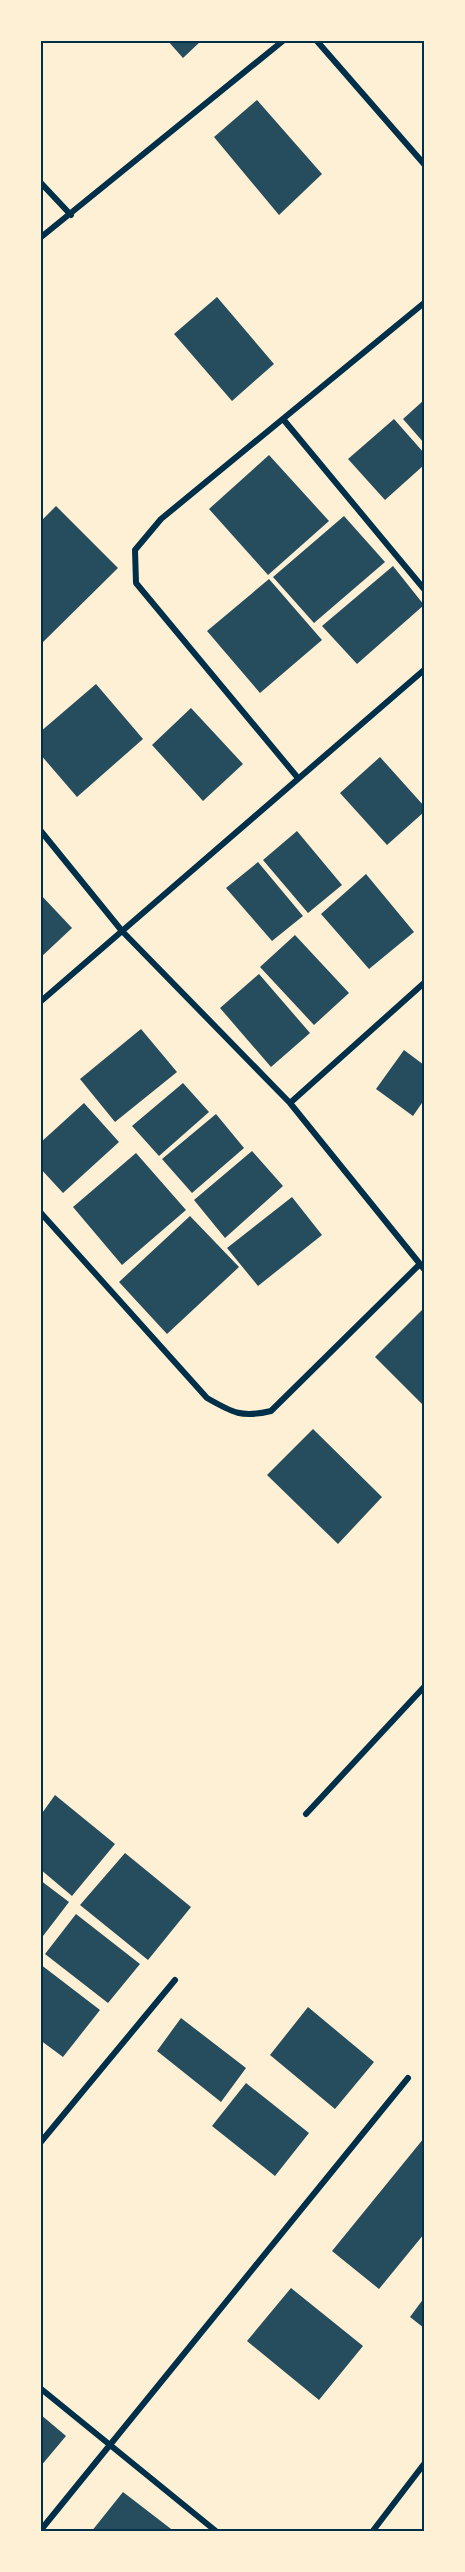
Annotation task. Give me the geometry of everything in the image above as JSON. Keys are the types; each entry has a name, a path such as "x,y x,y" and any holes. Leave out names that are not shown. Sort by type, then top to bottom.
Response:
{"street":[{"path":"40,238 284,40"},
{"path":"316,40 424,164"},
{"path":"40,182 71,215"},
{"path":"298,778 136,583 135,550 161,519 424,303"},
{"path":"283,419 424,589"},
{"path":"40,1002 424,669"},
{"path":"40,830 122,931 290,1103 422,1267 271,1411 251,1416 228,1410 207,1398 40,1212"},
{"path":"290,1103 424,984"},
{"path":"306,1814 424,1687"},
{"path":"40,2143 175,1980"},
{"path":"40,2531 408,2078"},
{"path":"40,2388 217,2532"},
{"path":"372,2532 424,2464"}],"building":[{"path":"167,40 202,40 183,58"},
{"path":"257,100 322,174 279,215 214,137"},
{"path":"217,297 274,364 232,401 174,334"},
{"path":"424,400 424,443 403,419"},
{"path":"394,419 424,453 424,465 385,500 348,459"},
{"path":"269,455 329,521 268,575 209,509"},
{"path":"56,506 118,568 40,645 40,522"},
{"path":"344,516 385,562 314,623 273,577"},
{"path":"393,566 424,605 357,664 322,626"},
{"path":"269,579 322,640 260,693 207,631"},
{"path":"96,684 143,739 77,797 40,754 40,732"},
{"path":"191,708 243,764 203,801 152,745"},
{"path":"380,757 424,806 424,812 387,845 340,793"},
{"path":"297,831 342,885 308,913 263,860"},
{"path":"258,862 303,916 272,941 226,888"},
{"path":"366,874 414,932 369,969 321,914"},
{"path":"40,894 72,928 40,958"},
{"path":"295,935 349,993 314,1025 260,967"},
{"path":"259,974 310,1033 271,1067 220,1008"},
{"path":"141,1029 177,1072 115,1122 80,1079"},
{"path":"404,1050 424,1065 424,1100 413,1116 376,1089"},
{"path":"183,1083 209,1112 159,1156 132,1126"},
{"path":"84,1103 119,1142 63,1193 40,1168 40,1143"},
{"path":"216,1114 244,1148 192,1193 162,1159"},
{"path":"252,1151 283,1186 225,1238 194,1200"},
{"path":"136,1153 186,1210 122,1265 73,1207"},
{"path":"292,1197 322,1235 258,1286 227,1248"},
{"path":"190,1216 239,1267 167,1334 119,1282"},
{"path":"423,1309 424,1311 424,1406 375,1357"},
{"path":"313,1429 382,1497 338,1544 267,1475"},
{"path":"55,1795 115,1844 72,1896 40,1869 40,1816"},
{"path":"125,1853 191,1907 148,1960 80,1905"},
{"path":"40,1880 69,1902 40,1940"},
{"path":"76,1914 140,1964 108,2003 45,1954"},
{"path":"40,1964 100,2010 63,2057 40,2040"},
{"path":"308,2007 374,2062 335,2109 270,2055"},
{"path":"181,2018 246,2068 221,2102 157,2051"},
{"path":"246,2083 309,2133 275,2176 212,2126"},
{"path":"424,2138 424,2234 379,2289 332,2251"},
{"path":"291,2288 363,2346 319,2400 247,2341"},
{"path":"424,2298 424,2328 410,2317"},
{"path":"40,2414 66,2436 40,2467"},
{"path":"123,2492 175,2532 91,2532"}]}
